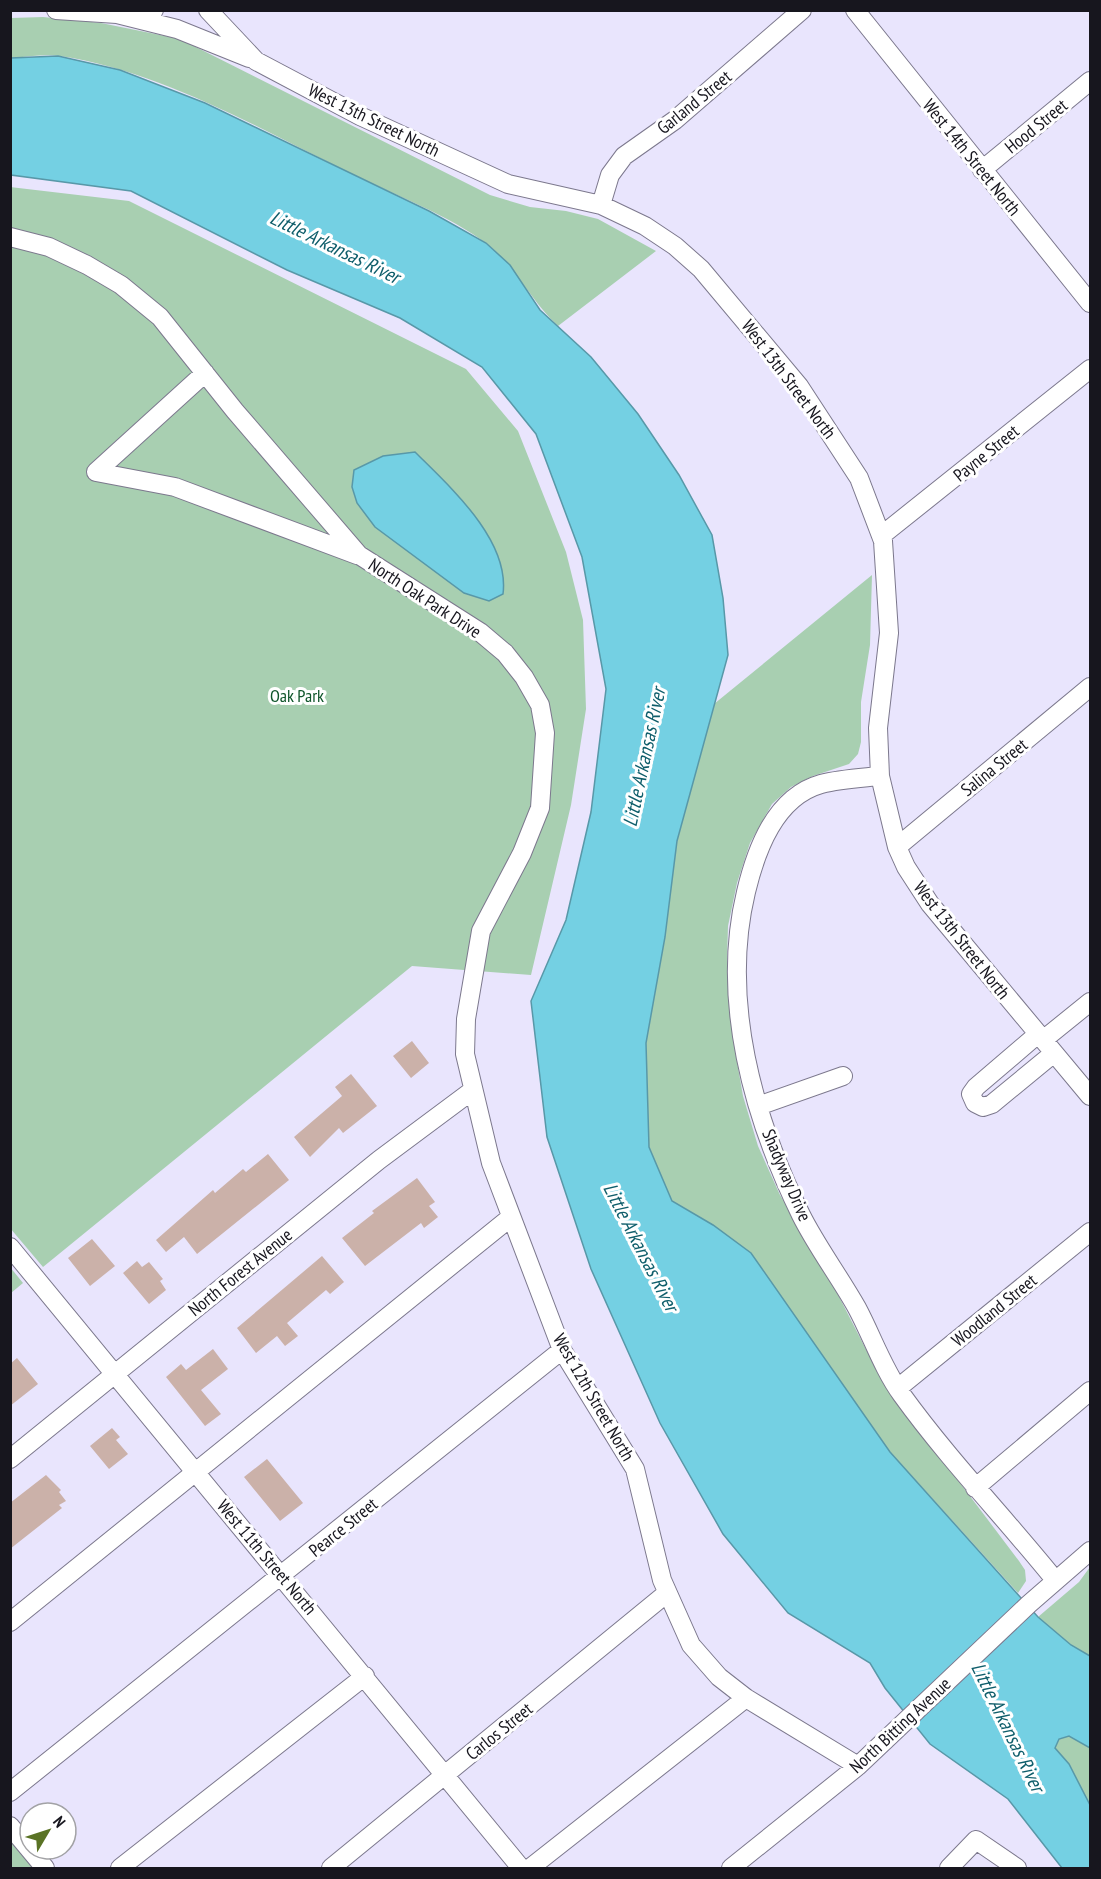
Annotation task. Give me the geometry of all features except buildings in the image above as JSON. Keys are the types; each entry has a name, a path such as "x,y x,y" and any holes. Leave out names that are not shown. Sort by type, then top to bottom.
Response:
{"street":[{"path":"56,10 120,12 154,10"},
{"name":"West 13th Street North","path":"208,10 256,61 360,116 508,184 601,205 645,226 675,246 726,296 800,386 833,434 859,478 881,536 889,633 878,728 880,776 897,846 906,867 930,904 1090,1096"},
{"name":"Garland Street","path":"601,205 610,176 624,156 675,120 802,10"},
{"name":"West 14th Street North","path":"855,10 1090,303"},
{"path":"120,12 177,29 256,61"},
{"name":"Hood Street","path":"982,170 1090,81"},
{"name":"North Oak Park Drive","path":"10,237 49,247 121,285 160,317 359,555 480,632 512,661 540,705 545,733 540,808 522,853 481,931 472,973 465,1054 474,1090"},
{"name":"Payne Street","path":"881,536 1090,369"},
{"path":"205,373 96,472 175,488 359,555"},
{"name":"Salina Street","path":"897,846 1090,687"},
{"name":"Shadyway Drive","path":"880,776 820,785 785,805 769,829 750,875 741,911 735,963 749,1080 802,1216 857,1308 898,1388 975,1488 1055,1580"},
{"path":"1045,1042 1090,1002"},
{"path":"758,1106 843,1076"},
{"name":"West 12th Street North","path":"474,1090 491,1163 562,1350 635,1469 667,1593 690,1645 719,1677 746,1698 858,1766"},
{"name":"North Forest Avenue","path":"10,1459 379,1160 474,1090"},
{"path":"10,1622 511,1217"},
{"name":"Woodland Street","path":"898,1388 1090,1232"},
{"name":"West 11th Street North","path":"10,1247 365,1676 521,1869"},
{"name":"Pearce Street","path":"10,1792 562,1350"},
{"path":"975,1488 1090,1391"},
{"name":"North Bitting Avenue","path":"731,1869 858,1766 1029,1604 1090,1551"},
{"name":"Carlos Street","path":"331,1869 667,1593"},
{"path":"120,1869 365,1676"},
{"path":"530,1869 746,1698"},
{"path":"10,1826 45,1869"},
{"path":"949,1869 976,1840 1017,1869"}],"green space":[{"path":"43,17 101,23 180,39 490,195 530,207 566,211 598,219 656,251 558,326 507,263 487,244 457,224 421,206 209,104 135,74 60,56 11,58 11,18"},
{"name":"Oak Park","path":"10,187 129,201 466,369 518,431 566,552 583,620 586,709 571,805 531,975 412,966 43,1267 10,1228"},
{"path":"872,575 870,645 861,702 861,742 858,754 849,764 813,776 791,787 772,804 750,843 737,883 728,926 727,960 733,1039 743,1096 758,1146 780,1195 824,1267 880,1377 1025,1570 1026,1581 1018,1593 890,1452 713,1225 672,1201 649,1147 646,1043 665,937 677,841 714,704"},
{"path":"10,1267 23,1283 11,1293 10,1293"},
{"path":"1090,1567 1090,1656 1071,1645 1038,1617 1079,1582"},
{"path":"1069,1736 1090,1748 1090,1805 1069,1764 1055,1748 1059,1739"},
{"path":"11,1831 18,1840 18,1861 35,1861 41,1868 11,1868"}],"water":[{"name":"Little Arkansas River","path":"58,56 120,70 205,103 429,211 486,243 510,265 540,310 591,357 638,414 679,475 712,535 723,598 728,655 677,841 665,937 646,1043 649,1147 672,1201 713,1225 751,1253 890,1452 1038,1617 1071,1645 1090,1656 1090,1748 1069,1736 1059,1739 1055,1748 1069,1764 1090,1805 1090,1868 1062,1868 1008,1799 930,1744 885,1688 870,1663 788,1613 723,1534 660,1423 591,1269 547,1137 531,1001 566,920 591,812 606,689 582,557 536,434 482,367 400,318 287,270 131,191 11,175 11,58"},
{"path":"415,452 460,498 487,535 497,554 503,574 503,594 489,601 464,593 375,527 357,503 352,487 354,470 383,456"}]}
